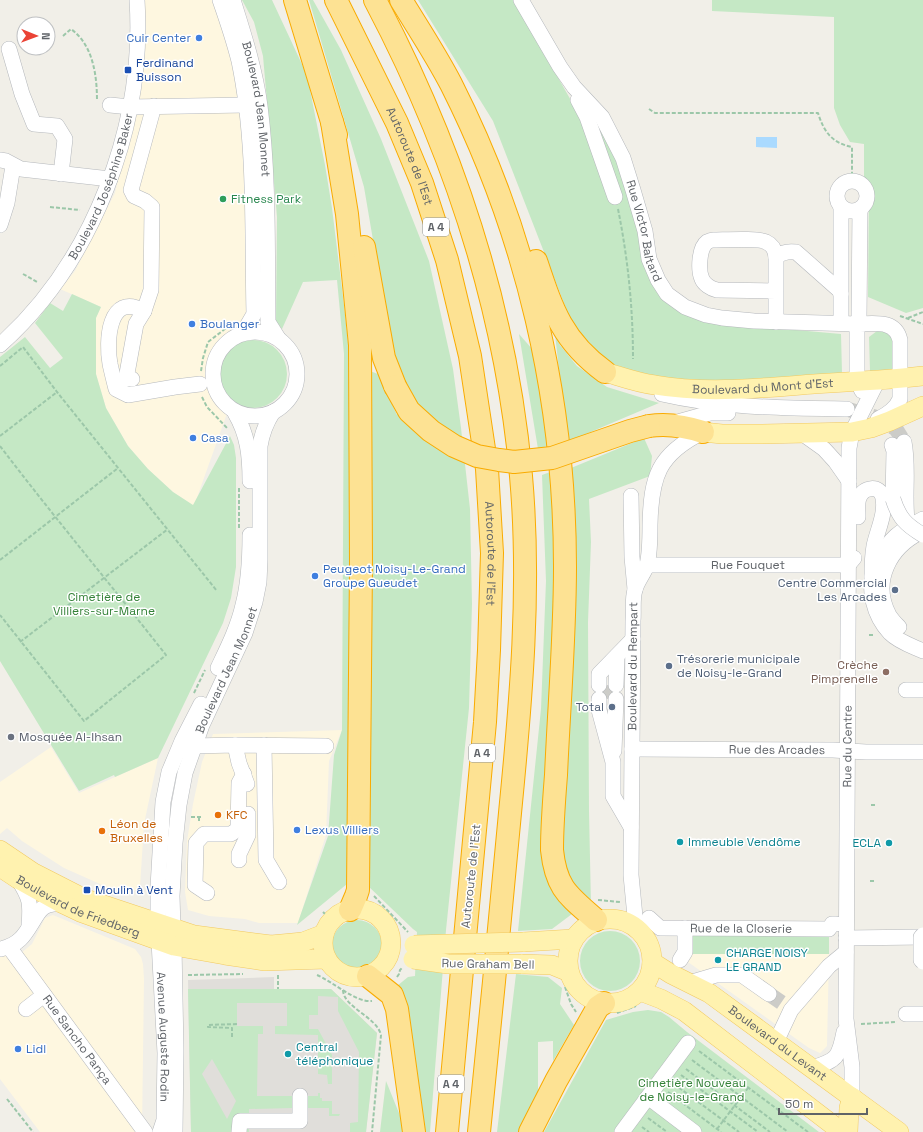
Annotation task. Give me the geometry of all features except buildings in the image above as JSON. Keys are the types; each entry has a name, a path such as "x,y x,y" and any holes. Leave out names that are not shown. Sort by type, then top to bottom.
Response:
{"highway":[{"path":"295,0 332,122 359,222 384,358 395,386 409,410 431,431 454,446 477,456 514,462 552,458 630,431 661,424 681,425 703,432"},
{"name":"Autoroute de l’Est","path":"336,0 397,123 422,182 447,260 470,356 487,469 492,553 485,722 447,1132"},
{"name":"A 4","path":"375,0 388,24 419,91 446,156 477,245 502,343 516,432 521,477 525,552 525,618 523,656 511,803 479,1132"},
{"path":"401,0 426,40 450,84 482,152 506,212 532,299 547,366 558,442 563,506 565,569 562,667 552,838 554,865 557,876 568,894 596,920"},
{"path":"332,122 348,222 360,345 361,573 358,890 332,919"},
{"path":"482,152 503,173 550,300 564,329 580,351 605,372"},
{"path":"376,971 392,995 397,1010 414,1132"},
{"path":"530,1132 556,1080 598,1007 604,1003"}],"main road":[{"name":"Boulevard du Mont d'Est","path":"605,372 642,383 681,389 752,389 923,376"},
{"path":"703,432 722,434 803,434 852,432 871,428 923,406"},
{"name":"Boulevard de Friedberg","path":"0,850 34,873 72,893 166,935"},
{"name":"Boulevard de Friedberg","path":"0,867 18,879 80,912 166,935"},
{"path":"166,935 194,935 271,945 303,942 332,919 362,910 374,914 381,919 406,942"},
{"path":"610,918 643,922 652,962 651,972 640,991 629,998 617,1002 604,1003 592,1000 582,993 574,983 569,972 567,961 568,950 579,931 587,924 596,920 610,918"},
{"path":"166,935 225,955 265,960 326,959 322,942 332,919"},
{"name":"Rue Graham Bell","path":"406,942 523,942 573,939"},
{"path":"376,971 388,958 391,942 406,942"},
{"name":"Rue Graham Bell","path":"406,942 448,964 552,965 569,972"},
{"name":"Rue Graham Bell","path":"326,959 337,972 344,976 360,978 376,971 394,960 406,942"},
{"name":"Boulevard du Levant","path":"652,962 671,974 709,993 899,1132"},
{"path":"640,991 661,999 684,1011 842,1132"},
{"path":"848,1132 852,1097"}],"street":[{"name":"Boulevard Joséphine Baker","path":"0,345 26,320 68,266 100,205 110,179 130,107 134,85 137,55 137,0"},
{"name":"Boulevard Jean Monnet","path":"166,935 158,887 163,802 169,772 182,741 212,682 239,619 247,587 250,552 249,449 242,424 235,413 218,396 213,384 212,371 215,358 222,347 254,314 251,149 239,60 220,0"},
{"name":"Boulevard Jean Monnet","path":"232,0 248,46 260,105 265,166 268,322 278,338 288,347 294,358 297,372 296,383 292,395 284,405 273,412 262,416 250,416 235,413"},
{"name":"Rue Victor Baltard","path":"521,0 560,67 574,87 602,117 623,158 643,224 649,259 658,280 667,294 685,307 706,315 722,318 776,322 857,324"},
{"path":"9,49 22,94 34,124 57,126 65,139 61,174"},
{"path":"560,67 588,117 616,198"},
{"path":"110,105 130,107 246,105"},
{"path":"132,379 126,379 136,324 154,290 154,230 152,207 145,201 134,196 131,190 154,106"},
{"path":"0,225 7,203 6,163 21,169 110,179"},
{"path":"841,207 847,211 852,211 860,209 865,203 867,193 861,184 852,177 843,184 837,192 838,201 841,207 841,323"},
{"path":"860,209 859,319 857,324 856,381 868,400"},
{"path":"776,290 712,289 701,278 700,254 702,247 707,242 713,240 762,240 773,246 776,257 776,290 776,322"},
{"path":"776,257 781,253 791,251 796,252 833,285 840,294"},
{"path":"144,311 134,306 124,307 117,310 109,328 110,363 116,389 128,395 200,384"},
{"path":"852,432 892,411 898,405 900,399 900,340 898,334 890,326 884,324 857,324"},
{"name":"Boulevard Jean Monnet","path":"240,327 267,333 278,338"},
{"path":"605,372 623,383 664,395 728,404 785,408 847,409"},
{"name":"Rue du Centre","path":"852,1097 852,1067 846,1019 849,448 852,432 878,380"},
{"path":"671,424 710,413 757,412 785,408"},
{"name":"Boulevard Jean Monnet","path":"166,935 172,896 174,844 184,773 202,725 245,633 255,602 259,582 260,560 260,446 266,424 273,412"},
{"name":"Boulevard du Rempart","path":"643,922 631,875 633,639 635,590 647,565 652,491 657,475 666,459 672,452 689,439 703,432"},
{"path":"803,434 824,449 835,461 849,481"},
{"path":"907,520 905,507 906,457 898,443 894,451 893,499 898,512 905,523 920,534 900,546 890,559 883,576 884,599 890,616 904,632 912,639 923,643"},
{"path":"848,565 857,554 858,500 862,492 867,489 874,488 880,491 883,498 883,511 882,539 872,577"},
{"path":"631,496 632,557 635,590"},
{"path":"883,511 872,560 871,588 874,605 880,620 891,634 905,643 923,651"},
{"path":"876,562 884,548 900,532 923,519"},
{"name":"Rue Fouquet","path":"647,565 848,565"},
{"path":"631,828 613,796 613,762 615,744 608,692 599,674 633,639"},
{"path":"906,690 923,690"},
{"path":"608,692 607,742 613,762"},
{"path":"236,745 239,762 248,786 248,835 239,854 238,860"},
{"path":"264,745 266,860 279,882"},
{"path":"194,746 326,746"},
{"name":"Rue des Arcades","path":"632,749 847,750 866,752 923,752"},
{"path":"207,893 195,885 196,843 204,834 231,834 238,829 239,783 244,774"},
{"path":"18,879 26,892 31,908 29,927"},
{"path":"5,948 18,942 45,906 61,903"},
{"name":"Rue de la Closerie","path":"643,922 660,928 829,929 832,924 836,924"},
{"path":"680,960 684,952 685,928"},
{"name":"Avenue Auguste Rodin","path":"160,1132 164,1120 166,935"},
{"name":"Avenue Auguste Rodin","path":"166,935 176,1042 175,1132"},
{"path":"776,1042 787,1006 829,966 846,945 923,936 921,937 921,960 923,962"},
{"name":"Rue Sancho Pança","path":"5,948 44,995 145,1132"},
{"path":"689,983 716,975 742,975 769,994"},
{"path":"26,1009 44,995"},
{"path":"906,1014 923,1014"},
{"path":"812,1068 828,1063 837,1055 841,1047 846,1019"},
{"path":"622,1132 673,1064"},
{"path":"239,1132 240,1121 300,1121 300,1096"},
{"path":"648,1097 694,1132"}],"path":[{"path":"63,36 71,29 79,35 93,62 98,104 110,105"},
{"path":"649,109 655,113 818,113 822,125 836,142 852,147 852,177"},
{"path":"616,198 630,281 633,331 632,359"},
{"path":"50,207 80,210"},
{"path":"23,274 36,282"},
{"path":"908,318 923,312"},
{"path":"902,316 923,324"},
{"path":"230,431 206,407 203,401 200,384 203,358 208,342 240,327"},
{"path":"0,366 24,348 57,392 168,529 216,591"},
{"path":"0,436 57,392"},
{"path":"0,446 166,655 84,720 20,642 0,615"},
{"path":"0,560 118,468"},
{"path":"239,481 239,534"},
{"path":"20,642 168,529"},
{"path":"192,697 206,668"},
{"path":"871,805 877,805"},
{"path":"187,817 201,817"},
{"path":"870,881 876,881"},
{"path":"370,892 406,942"},
{"path":"278,974 278,988"},
{"path":"372,1132 381,1034 378,1027 345,997 343,989 362,1000 374,1000"},
{"path":"861,1024 896,1023 906,1014"},
{"path":"232,1038 232,1028 208,1027 208,1025 237,1024"},
{"path":"673,1064 748,1088 808,1132"},
{"path":"673,1064 741,1097 788,1132"},
{"path":"673,1064 770,1132"},
{"path":"673,1064 730,1112 758,1132"},
{"path":"673,1064 724,1121 739,1132"},
{"path":"673,1064 717,1129 721,1132"},
{"path":"717,1129 748,1088"},
{"path":"7,1099 33,1132"},
{"path":"638,1111 667,1132"}],"shaded area":[{"path":"140,0 217,0 234,60 247,149 247,301 240,377 194,506 173,492 148,469 128,446 106,408 96,374 96,317 101,307 60,289 75,271 115,193 142,77"},
{"path":"342,730 329,761 326,835 298,923 259,923 245,919 209,916 188,910 185,892 187,841 202,762 213,734"},
{"path":"51,747 79,793 158,758 144,824 140,887 127,896 64,868 22,841 7,828 0,834 0,782"},
{"path":"53,915 135,949 141,957 144,979 142,1132 40,1132 0,1079 0,956 21,953 32,944 45,918"},
{"path":"691,954 829,954 827,1046 820,1053 809,1048 688,962"},
{"path":"274,977 274,989 331,989 377,1033 366,1132 191,1132 188,980"}],"green space":[{"path":"242,0 272,0 307,75 332,208 354,399 347,884 297,925 328,836 334,755 342,730 344,354 337,280 303,282 282,329 276,321 277,217 263,56 254,22"},
{"path":"309,0 313,0 341,50 381,139 429,261 453,369 470,509 472,604 469,708 446,930 430,1132 420,1132 397,986 408,977 415,976 417,932 367,885 365,769 372,566 370,371 378,374 397,415 405,384 392,352 364,187"},
{"path":"418,0 514,0 573,104 597,120 616,156 656,288 718,323 841,334 842,373 755,383 642,377 621,371 600,358 572,324 493,121"},
{"path":"712,0 923,0 923,308 906,313 868,297 869,184 864,179 864,144 850,142 840,125 834,108 834,17 712,11"},
{"name":"Cimetière de Villiers-sur-Marne","path":"72,294 101,307 96,318 96,374 106,408 128,446 148,469 173,492 193,505 230,436 234,445 236,458 236,567 231,598 223,623 158,758 115,777 114,775 79,791 0,661 0,357 25,337 50,368 63,358 35,323 50,303 63,311"},
{"path":"877,331 885,331 893,337 894,372 870,371 869,337"},
{"path":"519,334 533,350 550,445 538,449"},
{"path":"555,334 560,345 577,366 607,387 659,403 567,442"},
{"path":"253,340 266,342 277,350 285,361 287,374 285,387 277,398 266,406 253,408 240,406 229,398 221,387 219,374 221,361 229,350 240,342"},
{"path":"644,438 652,456 650,476 589,499 591,542 588,622 591,906 569,885 561,854 574,500 571,468"},
{"path":"553,471 558,562 542,858 551,886 572,914 552,929 518,931 541,709 546,581 542,475"},
{"path":"352,920 362,920 375,927 382,940 382,950 375,963 362,970 352,970 343,966 336,959 332,950 332,940 336,931 343,924"},
{"path":"604,931 616,931 632,939 638,949 640,961 638,973 632,983 616,991 604,991 588,983 580,967 580,955 588,939"},
{"path":"687,932 829,933 829,954 691,954"},
{"path":"516,974 548,977 562,988 560,1004 574,1025 553,1061 553,1041 538,1042 538,1097 522,1132 497,1132"},
{"path":"188,989 331,989 377,1033 366,1132 350,1132 350,1123 358,1122 359,1052 338,1011 338,997 318,996 318,1015 309,1015 309,1029 318,1029 332,1055 332,1084 328,1084 327,1075 318,1074 318,1035 275,1034 275,1026 287,1026 287,1003 237,1003 237,1026 263,1026 263,1034 258,1034 257,1096 293,1096 293,1108 249,1109 249,1132 191,1132","holes":["212,1059 236,1101 227,1119 202,1074"]},
{"name":"Cimetière Nouveau de Noisy-le-Grand","path":"648,1010 661,1012 669,1017 819,1132 544,1132 606,1020 633,1012"},
{"path":"386,1081 403,1123 404,1132 380,1132"},
{"path":"318,1093 320,1093 320,1098 322,1098 322,1101 332,1101 332,1114 340,1114 339,1116 329,1116 329,1108 307,1108 307,1096 318,1096"}],"water":[{"path":"756,137 777,137 777,148 756,147"}],"tunnel":[{"path":"850,410 878,418 896,429 904,442"},
{"path":"608,685 608,699"},
{"path":"769,994 782,1003"}],"place":[{"name":"Cuir Center","path":"199,38"},
{"name":"Ferdinand Buisson","path":"128,70"},
{"name":"Fitness Park","path":"223,199"},
{"name":"Boulanger","path":"192,324"},
{"name":"Casa","path":"193,438"},
{"name":"Peugeot Noisy-Le-Grand Groupe Gueudet","path":"315,576"},
{"name":"Centre Commercial Les Arcades","path":"895,590"},
{"name":"Trésorerie municipale de Noisy-le-Grand","path":"669,666"},
{"name":"Crèche Pimprenelle","path":"886,672"},
{"name":"Total","path":"612,707"},
{"name":"Mosquée Al-Ihsan","path":"11,737"},
{"name":"KFC","path":"218,815"},
{"name":"Lexus Villiers","path":"297,830"},
{"name":"Léon de Bruxelles","path":"102,831"},
{"name":"Immeuble Vendôme","path":"680,842"},
{"name":"ECLA","path":"889,843"},
{"name":"Moulin à Vent","path":"87,890"},
{"name":"CHARGE NOISY LE GRAND","path":"718,960"},
{"name":"Lidl","path":"18,1049"},
{"name":"Central téléphonique","path":"288,1054"}]}
